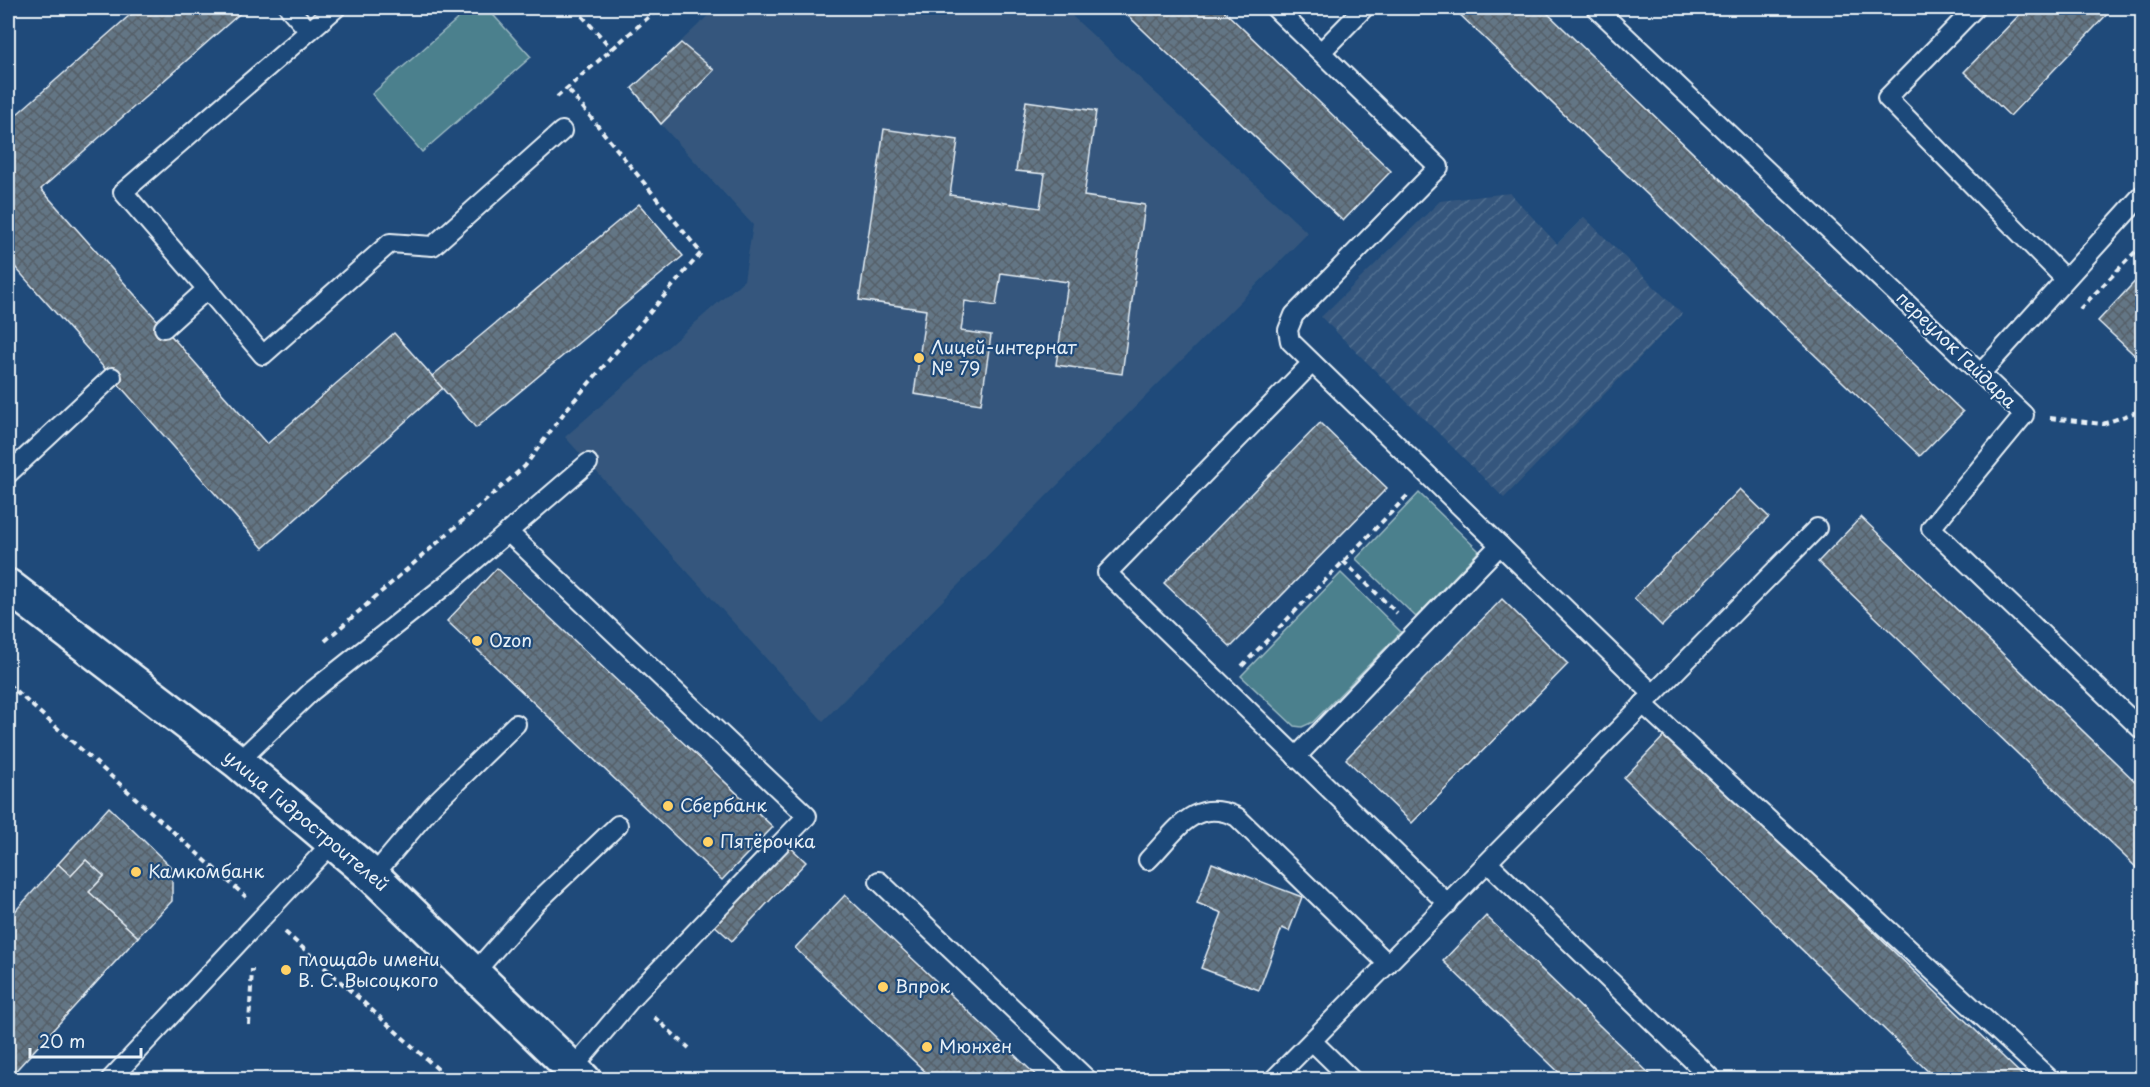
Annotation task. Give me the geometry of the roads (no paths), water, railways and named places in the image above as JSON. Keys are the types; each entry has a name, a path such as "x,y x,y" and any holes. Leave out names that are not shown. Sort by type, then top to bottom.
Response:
{"main road":[{"name":"улица Гидростроителей","path":"8,586 238,762 373,876 474,973 573,1076"}],"lane":[{"path":"289,8 309,31"},
{"path":"336,8 123,192 263,355 390,243 433,246 562,131"},
{"path":"1275,8 1439,167 1290,322 1290,341 1500,545 1648,699 2051,1080"},
{"path":"1321,52 1364,8"},
{"name":"переулок Гайдара","path":"1596,8 2024,415 1931,528 2142,730"},
{"path":"1975,8 1887,98 2064,278"},
{"path":"1981,373 2064,278 2142,195"},
{"path":"164,328 207,289"},
{"path":"1312,363 1107,573 1448,904"},
{"path":"8,474 112,377"},
{"path":"238,762 312,691 451,581 588,463"},
{"path":"1273,1080 1817,528"},
{"path":"508,532 807,816 632,998 573,1076"},
{"path":"1296,757 1500,545"},
{"path":"373,876 433,805 516,724"},
{"path":"1148,860 1194,814 1214,809 1224,811 1237,817 1388,964"},
{"path":"474,973 535,904 618,825"},
{"path":"110,1080 333,842"},
{"path":"1488,863 1713,1080"},
{"path":"879,881 1088,1080"},
{"path":"1312,1041 1352,1080"}],"place":[{"name":"Лицей-интернат № 79","path":"919,358"},
{"name":"Ozon","path":"477,641"},
{"name":"Сбербанк","path":"668,806"},
{"name":"Пятёрочка","path":"708,842"},
{"name":"Камкомбанк","path":"136,872"},
{"name":"площадь имени В. С. Высоцкого","path":"286,970"},
{"name":"Впрок","path":"883,987"},
{"name":"Мюнхен","path":"927,1047"}]}
